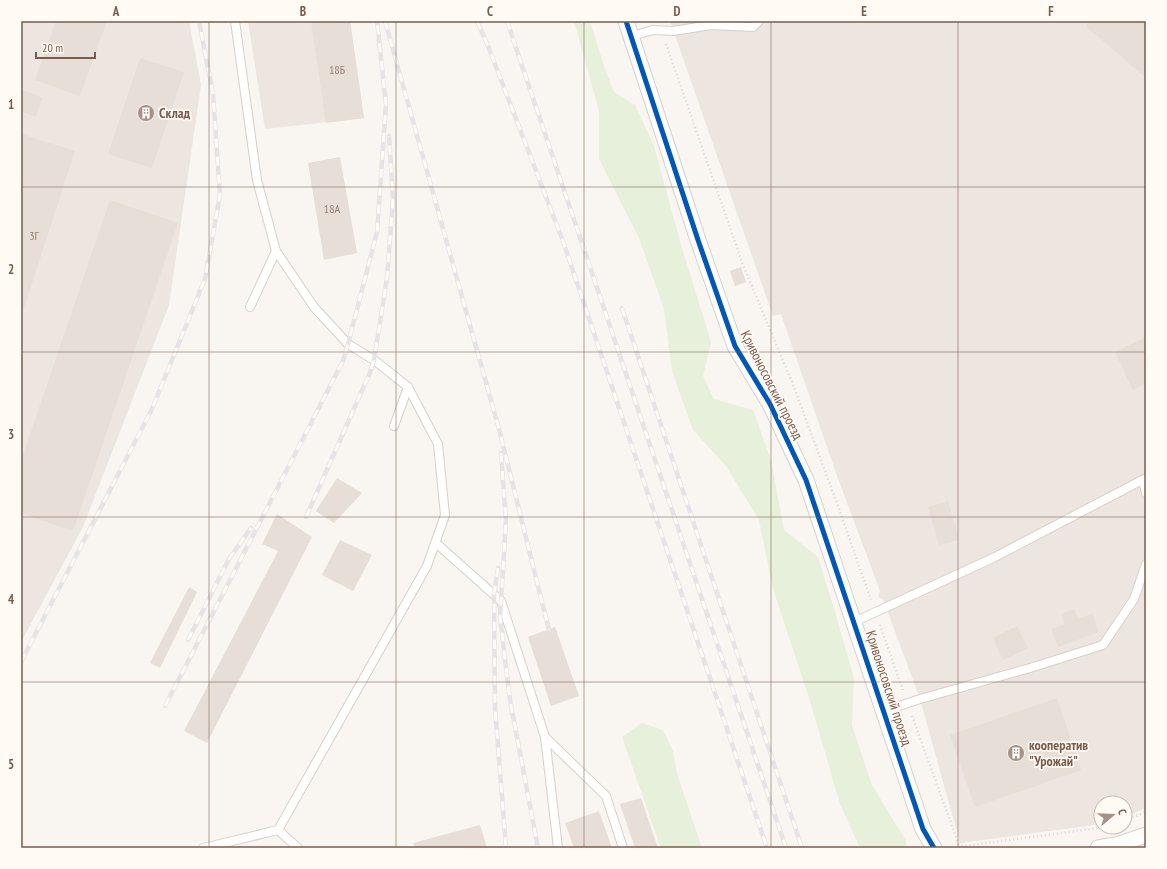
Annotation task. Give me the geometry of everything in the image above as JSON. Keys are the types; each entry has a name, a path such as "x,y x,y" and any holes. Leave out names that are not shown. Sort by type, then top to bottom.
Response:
{"street":[{"name":"Кривоносовский проезд","path":"626,21 698,240 735,346 770,404 806,480 923,829 934,848"},
{"path":"1098,848 1116,845 1146,835"}],"lane":[{"path":"203,848 278,830 427,566 445,515 438,444 408,387 374,360 348,344 314,307 276,251 257,180 235,21"},
{"path":"632,36 653,30 673,31 711,25 753,27 759,21"},
{"path":"250,307 276,251"},
{"path":"394,426 408,387"},
{"path":"854,622 993,558 1144,479 1146,493"},
{"path":"436,543 501,601 545,737 558,848"},
{"path":"884,711 1103,645 1134,599 1146,564"},
{"path":"545,737 606,796 623,848"},
{"path":"278,830 298,848"}],"path":[{"path":"653,30 665,43 743,265 792,382 959,845"},
{"path":"1133,817 1146,812"},
{"path":"959,845 964,846 1093,829"},
{"path":"956,848 959,845"}],"shaded area":[{"path":"21,21 189,21 201,85 169,305 83,527 21,642"},
{"path":"248,21 350,21 364,118 265,129"},
{"path":"670,21 1146,21 1146,808 1133,814 1133,795 1093,795 1093,825 960,843 920,699 883,599 878,597 880,591 836,473 781,314 773,316"}],"green space":[{"path":"574,21 590,21 614,92 635,105 654,146 682,248 711,342 703,376 714,399 753,410 771,460 784,530 818,557 854,679 852,725 872,785 906,841 907,848 860,848 840,804 810,701 773,589 759,520 726,466 693,430 672,371 664,309 639,238 599,159 599,111"},
{"path":"642,723 663,730 673,751 677,774 702,848 661,848 622,737"}],"building":[{"path":"56,21 107,21 80,96 35,80"},
{"path":"311,21 350,21 364,118 326,123"},
{"path":"1090,21 1146,21 1146,78 1086,26"},
{"name":"Склад","path":"140,58 184,72 152,168 108,154"},
{"path":"21,89 43,98 35,117 21,111"},
{"path":"21,134 75,151 21,317"},
{"path":"340,157 357,253 324,260 308,163"},
{"path":"110,200 178,223 73,531 21,513 21,461"},
{"path":"741,267 746,282 735,286 730,271"},
{"path":"1146,337 1146,383 1133,390 1115,352"},
{"path":"337,478 362,493 334,523 316,511"},
{"path":"948,501 959,540 939,545 928,507"},
{"path":"277,514 312,537 207,743 184,731 278,551 262,544"},
{"path":"340,540 372,555 353,591 322,575"},
{"path":"189,587 197,592 160,668 150,663"},
{"path":"1074,609 1078,619 1092,614 1099,632 1058,647 1051,629 1065,624 1061,614"},
{"path":"1017,626 1028,648 1003,660 993,638"},
{"path":"555,627 579,696 551,706 528,637"},
{"name":"кооператив \"Урожай\"","path":"1057,698 1081,770 975,807 950,735"},
{"path":"641,798 658,848 635,848 620,804"},
{"path":"599,811 612,848 574,848 565,823"},
{"path":"480,825 487,848 415,848 413,843"}],"railway":[{"path":"21,662 152,409 205,279 220,195 213,94 199,21"},
{"path":"165,706 343,361 377,232 386,105 377,21"},
{"path":"385,21 499,429 549,630"},
{"path":"477,21 563,241 767,848"},
{"path":"507,21 786,848"},
{"path":"306,517 369,375 374,360 387,278 393,199 389,136"},
{"path":"622,308 802,848"},
{"path":"501,453 506,521 500,617 510,700 538,848"},
{"path":"188,640 229,559 251,528"},
{"path":"498,568 494,594 495,707 506,848"}],"cycle path":[{"path":"626,21 698,240 735,346 770,404 806,480 923,829 934,848"}],"place":[{"name":"Склад","path":"146,113"},
{"name":"кооператив \"Урожай\"","path":"1016,753"}]}
